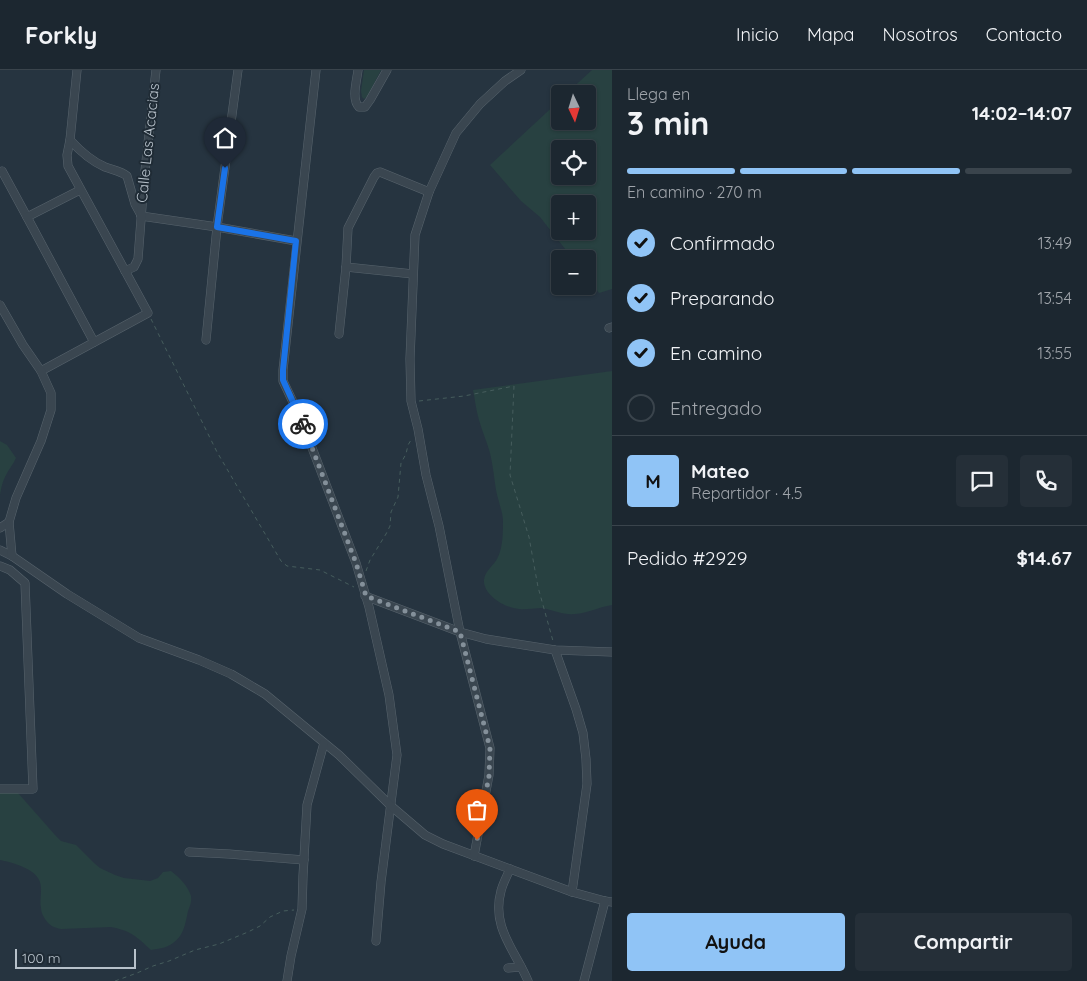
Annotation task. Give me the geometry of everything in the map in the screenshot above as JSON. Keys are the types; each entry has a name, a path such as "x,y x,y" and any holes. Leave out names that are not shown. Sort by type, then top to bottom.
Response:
{"street":[{"path":"41,371 148,313 68,166 67,160 77,70"},
{"name":"Calle Las Acacias","path":"125,272 134,267 138,259 144,180 156,70"},
{"path":"206,340 217,227 238,70"},
{"path":"316,70 296,241 283,380 304,428 356,563 369,607 389,695 397,755 387,826 376,940"},
{"path":"358,70 355,97 356,104 359,107 365,107 387,70"},
{"path":"474,856 489,776 490,748 460,632 411,401 410,359 415,235 429,192 456,133 480,104 505,80 521,70"},
{"path":"70,140 89,158 127,176 135,204 141,216 296,241"},
{"path":"2,170 94,342"},
{"path":"339,334 348,228 374,177 380,172 429,192"},
{"path":"26,217 80,190"},
{"path":"346,268 413,274"},
{"path":"0,304 22,345 41,371 51,393 50,410 41,440 16,498 9,522 12,556"},
{"path":"0,528 9,522"},
{"path":"0,550 139,638 231,674 265,694 339,755 391,806 425,835 443,844 572,892 609,902 584,981"},
{"path":"0,566 10,570 25,583 33,789 0,788"},
{"path":"365,594 460,632 486,639 555,650 612,652"},
{"path":"555,650 583,734 586,759 587,784 572,892"},
{"path":"287,981 302,909 306,805 324,743"},
{"path":"190,852 304,860"},
{"path":"510,869 501,891 499,920 506,941 528,981"},
{"path":"508,968 521,967"}],"path":[{"path":"148,313 217,452 281,562 287,566 320,570 365,594"},
{"path":"411,401 464,396 514,386 510,475 529,537 538,587 555,650"},
{"path":"366,573 370,560 390,526 391,512 398,497 401,463 408,445 418,429"},
{"path":"115,981 248,932 283,911 302,909"}],"green space":[{"path":"364,70 381,70 367,97 364,99 361,91"},
{"path":"592,70 612,70 612,289 599,293 596,289 596,250 566,250 558,240 596,240 596,195 551,195 551,231 540,217 521,201 490,165 551,108 551,130 596,130 596,85 576,85"},
{"path":"612,371 612,605 575,614 542,608 522,609 507,606 491,596 487,591 484,580 486,573 500,553 503,520 490,453 478,416 473,390"},
{"path":"0,441 7,445 16,458 4,479 0,495"},
{"path":"0,792 18,793 61,841 76,845 100,868 115,875 150,881 158,878 163,872 171,871 174,873 190,892 191,898 185,926 175,942 168,946 151,950 124,930 111,927 61,929 50,925 41,911 41,885 35,874 26,868 0,860"}],"way so far":[{"path":"303,424 356,563 366,596 460,632 490,748 489,776 477,840"}],"route":[{"path":"225,168 217,227 296,241 283,380 303,424"}]}
